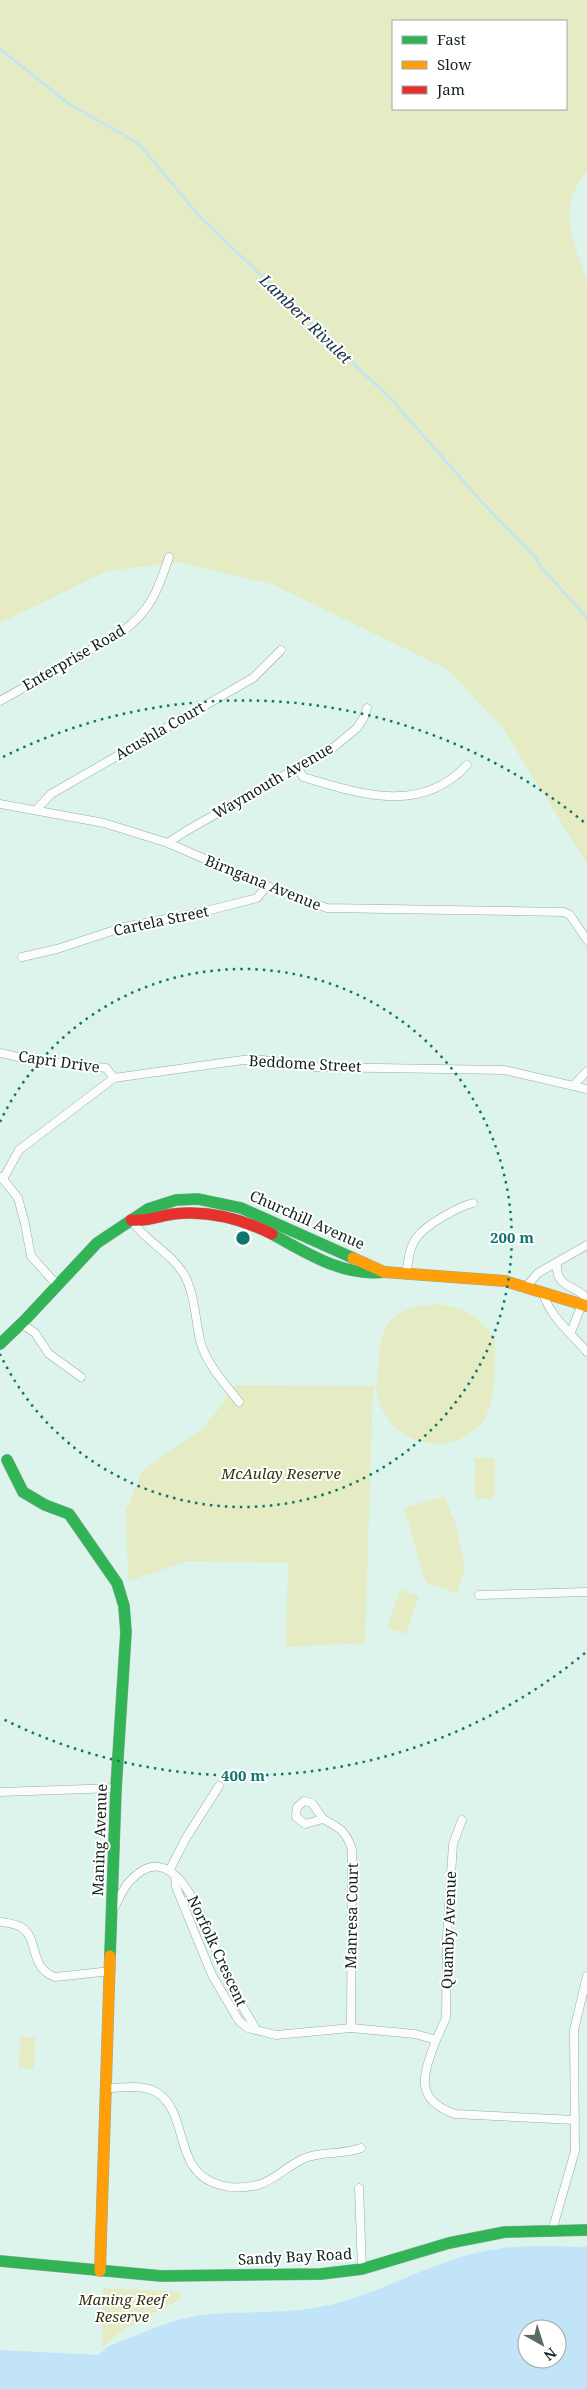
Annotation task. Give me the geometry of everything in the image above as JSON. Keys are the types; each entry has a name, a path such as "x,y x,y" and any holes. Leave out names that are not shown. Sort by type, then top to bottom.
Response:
{"street":[{"name":"Enterprise Road","path":"0,701 135,622 155,597 169,558"},
{"name":"Acushla Court","path":"36,810 51,794 253,678 281,650"},
{"name":"Waymouth Avenue","path":"168,843 186,830 298,768 349,737 364,718 367,708"},
{"path":"298,768 303,777 347,790 364,794 412,795 424,794 448,784 467,765"},
{"name":"Birngana Avenue","path":"0,804 104,823 168,843 315,905 340,910 564,912 570,915 587,940"},
{"name":"Cartela Street","path":"22,957 57,949 124,927 202,912 257,898 268,886"},
{"name":"Capri Drive","path":"0,1052 27,1060 106,1068 114,1078"},
{"name":"Beddome Street","path":"2,1178 19,1150 114,1078 243,1060 263,1060 314,1067 504,1070 587,1089"},
{"path":"572,1086 587,1071"},
{"path":"2,1178 18,1198 31,1256 58,1285"},
{"name":"Churchill Avenue","path":"0,1344 22,1324 96,1244 132,1220 139,1213 162,1204 195,1200 221,1202 256,1212 343,1255 370,1263 384,1272 497,1280 585,1302"},
{"path":"406,1275 411,1249 416,1238 457,1207 473,1203"},
{"path":"132,1220 145,1237 167,1254 183,1273 193,1298 200,1341 211,1366 239,1402"},
{"path":"526,1287 538,1273 587,1245"},
{"path":"557,1263 558,1278 585,1302 571,1332"},
{"path":"543,1292 550,1310 587,1352"},
{"path":"22,1324 35,1333 49,1354 81,1377"},
{"name":"Maning Avenue","path":"7,1460 23,1492 45,1505 69,1514 117,1583 124,1606 126,1632 116,1788 100,2271"},
{"path":"478,1595 587,1592"},
{"path":"113,1909 130,1881 145,1870 160,1867 172,1873 186,1838 219,1786"},
{"path":"0,1792 116,1788"},
{"name":"Manresa Court","path":"323,1819 340,1827 349,1838 352,1850 351,2028"},
{"name":"Quamby Avenue","path":"436,2040 446,2018 448,1929 453,1844 462,1820"},
{"name":"Norfolk Crescent","path":"172,1873 184,1883 190,1892 228,1976 256,2030"},
{"name":"Norfolk Crescent","path":"172,1873 212,1975 239,2021 248,2028 276,2035 351,2028 415,2034 436,2040"},
{"path":"2,1922 20,1926 28,1934 38,1965 47,1974 55,1977 111,1972"},
{"path":"552,2231 572,2168 575,2151 574,2030 587,1976"},
{"path":"436,2040 424,2071 424,2083 427,2095 442,2110 455,2114 575,2120"},
{"path":"107,2088 147,2088 157,2092 167,2102 176,2119 184,2148 191,2164 202,2176 213,2183 229,2188 242,2188 260,2184 306,2158 361,2148"},
{"path":"359,2188 362,2269"},
{"name":"Sandy Bay Road","path":"0,2261 161,2276 321,2274 362,2269 449,2243 505,2232 587,2230"}],"green space":[{"path":"0,0 587,0 587,171 572,198 570,225 587,282 587,864 502,727 447,669 272,584 177,562 107,571 0,623"},
{"path":"436,1304 455,1307 470,1314 495,1339 493,1392 488,1412 483,1421 472,1431 459,1439 445,1443 417,1440 392,1424 384,1412 376,1389 381,1343 388,1324 395,1317 412,1308"},
{"name":"McAulay Reserve","path":"235,1385 373,1386 365,1643 286,1647 288,1563 187,1561 128,1581 126,1511 142,1471 206,1426"},
{"path":"475,1458 495,1458 494,1499 475,1499"},
{"path":"444,1496 456,1525 465,1570 457,1593 426,1583 404,1508"},
{"path":"400,1590 419,1596 406,1634 387,1628"},
{"path":"20,2037 35,2037 34,2069 19,2069"},
{"name":"Maning Reef Reserve","path":"103,2288 182,2292 179,2300 120,2331 102,2348"}],"water":[{"path":"587,2247 587,2389 0,2389 0,2350 99,2355 107,2347 178,2320 203,2315 291,2311 320,2307 362,2295 464,2256 497,2249"}],"waterway":[{"name":"Lambert Rivulet","path":"0,49 69,104 138,143 200,217 391,399 480,500 536,558 541,567 587,618"}],"traffic: fast":[{"path":"0,1344 97,1243 148,1209 176,1200 198,1199 241,1208 353,1258"},
{"path":"272,1234 312,1256 340,1267 369,1273 384,1272"},
{"path":"7,1460 23,1492 45,1505 69,1514 117,1583 124,1606 126,1632 116,1788 110,1956"},
{"path":"0,2261 161,2276 321,2274 362,2269 449,2243 505,2232 587,2230"}],"traffic: slow":[{"path":"353,1258 384,1272 505,1281 587,1306"},
{"path":"100,2271 110,1956"}],"traffic: jam":[{"path":"131,1220 147,1220 173,1214 199,1213 236,1220 272,1234"}]}
